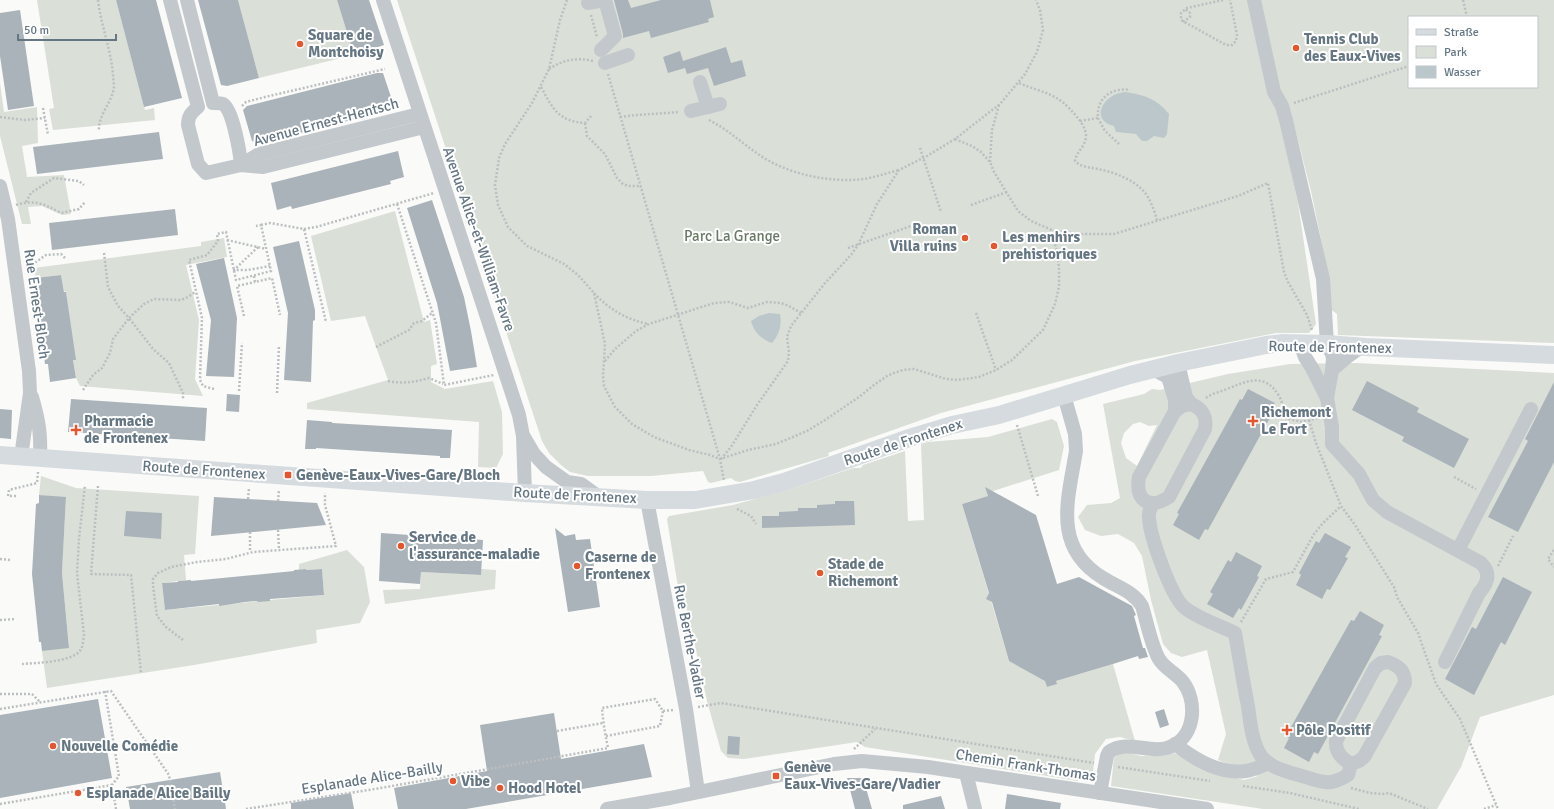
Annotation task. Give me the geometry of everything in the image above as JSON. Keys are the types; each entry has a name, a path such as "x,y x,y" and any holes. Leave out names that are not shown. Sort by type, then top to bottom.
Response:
{"main road":[{"name":"Route de Frontenex","path":"0,455 22,457 39,465 646,500 695,500 754,490 784,482 912,437 952,425 999,415 1153,369 1266,345 1313,341 1361,347 1554,355"}],"street":[{"path":"170,0 198,107 213,103 223,104 229,110 240,150 242,165"},
{"path":"187,0 213,103"},
{"name":"Avenue Alice-et-William-Favre","path":"383,0 421,120 520,415 523,436 525,493"},
{"path":"588,3 604,0 615,36 603,57"},
{"path":"1254,0 1274,92 1282,106 1323,279 1313,341 1305,357 1327,398 1332,427 1332,444 1359,474 1373,500 1387,512 1481,563 1485,567 1488,574 1486,583 1479,593 1445,662"},
{"path":"603,57 628,56"},
{"path":"691,111 714,105 700,82"},
{"name":"Avenue Ernest-Hentsch","path":"198,107 191,113 188,119 188,125 198,164 206,173 242,165 258,154 421,120"},
{"name":"Rue Ernest-Bloch","path":"0,186 4,220 29,371 30,393 22,457"},
{"path":"1313,341 1332,354 1332,370 1327,398"},
{"path":"1332,370 1361,347"},
{"path":"1178,363 1186,397 1194,406 1203,412 1207,420 1206,429 1169,496 1160,502 1145,502 1139,495 1137,488 1139,478 1175,411 1182,406 1194,406"},
{"path":"1153,369 1168,377 1175,400 1175,411"},
{"name":"Rue Ernest-Bloch","path":"30,393 37,414 41,435 39,465"},
{"path":"1064,395 1076,443 1066,518 1069,536 1083,561 1095,573 1130,593 1139,600 1159,659 1165,667 1182,681 1190,696 1193,707 1190,723 1183,737 1175,744 1155,750 1124,746 1113,749 1109,752 1107,756 1109,799"},
{"path":"1458,550 1531,409"},
{"path":"523,436 534,454 546,467 567,482 581,484 599,497"},
{"name":"Rue Berthe-Vadier","path":"646,500 686,709 698,792"},
{"path":"1152,503 1148,517 1168,581 1177,599 1184,608 1235,633 1252,729 1257,749 1262,756 1269,763 1282,770 1323,782 1336,782 1348,775 1351,764"},
{"path":"1388,662 1402,670 1405,676 1405,683 1364,757 1359,762 1351,764 1341,758 1336,741 1375,668 1381,663 1388,662"},
{"path":"1175,744 1192,757 1229,771 1245,772 1269,763"},
{"name":"Chemin Frank-Thomas","path":"607,809 670,798 834,764 862,761 928,767 1109,799 1207,809"},
{"path":"966,773 975,809"}],"path":[{"path":"98,0 108,44 114,87 109,104 98,124 99,130"},
{"path":"567,0 560,20 549,69 521,121 505,144 499,158 495,185 498,205 508,227 527,246 564,264 578,275 604,303 625,317 649,324"},
{"path":"620,117 638,114 691,111 720,126 765,158 789,170 826,178 850,180 864,179 899,170 955,139 1000,104 1018,83 1032,62 1041,41 1043,30 1042,20 1036,0"},
{"path":"1184,9 1223,0"},
{"path":"1184,9 1181,15 1183,22 1226,45 1232,45 1236,41 1237,35 1230,0"},
{"path":"1463,0 1467,16"},
{"path":"588,3 677,315 720,459 725,486"},
{"path":"1183,22 1190,17 1190,13 1184,9"},
{"path":"549,69 567,60 575,58 603,57"},
{"path":"1282,106 1408,66"},
{"path":"242,106 246,102 252,100 385,69"},
{"path":"1018,83 1033,89 1047,92 1061,100 1080,121 1086,134 1085,143 1076,158 1077,163 1111,172 1133,183 1142,190 1149,199 1158,220"},
{"path":"541,86 558,115 566,120 585,124"},
{"path":"1119,144 1105,131 1098,118 1099,107 1102,100 1110,92 1122,89 1130,90"},
{"path":"990,162 992,130 1000,104"},
{"path":"43,108 48,135"},
{"path":"591,116 585,124 587,136 605,154 617,178 623,184 628,186 641,186"},
{"path":"0,118 25,120 45,118"},
{"path":"1080,121 1098,118"},
{"path":"955,139 972,146 981,152 990,162 994,172 1018,211 1031,221 1052,230 1077,234 1114,234 1238,196 1268,183 1284,272 1307,315 1313,341"},
{"path":"920,148 942,212"},
{"path":"720,459 731,447 757,405 788,361 789,352 787,337 791,326 825,283 858,245 877,204 899,170"},
{"path":"26,202 31,193 54,178 78,181 84,185"},
{"path":"971,205 1007,192"},
{"path":"256,226 270,223 304,229 316,227 435,193"},
{"path":"16,205 26,202 43,204 61,213 80,209 85,202"},
{"path":"396,204 436,323 444,385"},
{"path":"214,389 203,386 200,380 202,318 189,260 207,255 218,241 217,234 226,232 236,280 272,272 261,225"},
{"path":"848,248 914,225"},
{"path":"304,229 326,322"},
{"path":"594,293 604,339 604,386 615,407 632,424 654,437 689,450 720,459 748,450 776,444 794,437 826,420 887,376 903,370 914,369 946,379 958,380 979,377 996,370 1012,360 1043,330 1052,313 1057,296 1059,277 1058,257 1052,230"},
{"path":"227,240 266,249"},
{"path":"234,270 258,247"},
{"path":"104,253 108,287 118,306 153,349 169,363 183,393 183,399"},
{"path":"25,263 36,262 46,255 61,254 65,258"},
{"path":"234,270 248,270 270,266"},
{"path":"254,276 255,282"},
{"path":"244,316 237,286 272,278 280,315"},
{"path":"83,390 93,375 102,368 110,353 113,339 129,318 144,304 154,299 181,300 196,292"},
{"path":"604,361 615,349 632,335 649,324 714,303 725,301 748,308 767,302 781,303 801,313"},
{"path":"376,348 409,330 414,323 422,321 432,312"},
{"path":"976,313 996,370"},
{"path":"239,391 242,343"},
{"path":"277,393 279,345"},
{"path":"388,380 396,382 412,382 429,378 444,385 494,375"},
{"path":"1194,406 1208,396 1251,380 1264,382 1274,389 1282,401 1284,410 1281,417 1302,422 1309,420 1316,444 1341,506 1394,586 1397,597 1418,633 1436,684 1460,718 1498,809"},
{"path":"1017,425 1038,496"},
{"path":"16,496 8,496 9,490 37,483 39,465"},
{"path":"1454,478 1470,486"},
{"path":"22,664 72,657 80,651 83,644 84,635 77,573 85,485"},
{"path":"98,486 91,574 131,575 142,673"},
{"path":"248,499 249,488"},
{"path":"278,501 279,490"},
{"path":"184,640 166,627 157,616 153,579 158,573 171,567 226,559 250,552 336,546 325,505 325,493"},
{"path":"1235,633 1266,579 1293,572 1314,534 1341,506"},
{"path":"734,507 751,516 756,524"},
{"path":"278,530 279,550"},
{"path":"250,532 250,552"},
{"path":"1485,567 1495,570 1513,536"},
{"path":"1554,550 1548,559 1554,567"},
{"path":"0,559 11,560"},
{"path":"0,620 16,618"},
{"path":"0,804 112,785 119,776 104,691"},
{"path":"0,709 111,691 169,775 175,809"},
{"path":"0,694 32,694 41,702"},
{"path":"655,699 663,711 660,726 606,736 602,708 655,699"},
{"path":"686,709 721,703 875,728 859,745"},
{"path":"557,731 603,723"},
{"name":"Esplanade Alice-Bailly","path":"246,809 515,766 608,748 606,736"},
{"path":"1336,782 1370,793 1390,793 1428,809"},
{"path":"112,785 116,809"},
{"path":"1484,809 1496,805"}],"green space":[{"path":"37,0 116,0 145,110 154,108 155,120 53,130 49,109 54,108"},
{"name":"Square de Montchoisy","path":"238,0 337,0 354,55 259,78"},
{"name":"Parc La Grange","path":"397,0 1554,0 1554,343 1338,335 1337,314 1330,309 1329,278 1311,191 1290,109 1278,112 1298,203 1316,324 1309,333 1276,333 1135,361 941,413 828,453 829,456 740,482 731,478 711,483 708,482 703,471 651,476 588,476 570,472 549,453 542,441"},
{"path":"0,83 4,112 37,107 38,143 22,146 27,177 64,175 71,214 62,215 42,206 28,207 31,224 22,224 0,136"},
{"path":"395,211 424,322 430,320 437,364 431,366 431,382 445,389 493,381 502,412 503,454 496,468 478,467 479,422 307,409 307,403 388,380 365,316 331,321 311,236"},
{"path":"224,238 227,257 186,265 199,320 195,379 203,396 80,386 76,378 66,292 64,291 61,275 35,278 34,268 201,246 201,242"},
{"path":"1356,363 1554,373 1554,695 1480,717 1461,767 1437,809 1263,809 1111,786 1114,758 1122,751 1141,756 1155,756 1174,753 1221,774 1244,780 1258,776 1218,760 1226,734 1207,650 1182,657 1171,653 1163,644 1151,600 1142,556 1134,543 1118,534 1101,536 1085,530 1078,517 1087,505 1111,503 1120,498 1103,404 1144,394 1152,389 1160,390 1228,374 1290,364","holes":["1140,422 1149,426 1157,425 1137,466 1126,458 1121,443 1124,433 1133,424"]},
{"name":"Stade de Richemont","path":"1052,419 1057,422 1064,446 1059,470 987,493 988,496 962,504 1009,661 1044,678 1047,687 1056,684 1056,681 1113,664 1135,741 1120,737 1106,739 1095,754 1092,780 1078,778 1078,781 865,747 857,742 744,759 728,758 721,751 707,701 682,586 678,587 667,519 669,516 733,505 788,490 853,468 861,468 863,465 905,451 908,521 924,520 921,444 928,442 988,437"},
{"path":"41,476 76,488 199,496 195,554 184,555 186,580 162,583 165,610 324,595 322,569 299,570 299,564 347,550 364,567 370,602 360,623 316,630 317,643 194,665 47,688 42,651 69,647 62,573 66,498 39,495"},
{"path":"481,569 496,570 495,589 385,604 383,590 420,589 421,572 481,575"}],"water":[{"path":"1125,92 1138,94 1149,98 1159,104 1169,114 1167,134 1164,138 1154,136 1147,141 1142,141 1136,134 1116,132 1114,126 1106,123 1102,118 1101,113 1105,102 1110,97"},
{"path":"769,313 780,314 781,318 779,330 772,343 758,335 751,321 759,316"}],"building":[{"path":"116,0 156,0 182,98 144,107"},
{"path":"198,0 238,0 259,78 227,86 221,85"},
{"path":"337,0 369,0 384,45 354,55"},
{"path":"614,0 628,0 631,8 661,0 710,0 714,17 708,19 709,22 651,38 649,31 623,38"},
{"path":"20,10 34,106 8,110 0,56 0,13"},
{"path":"726,47 731,63 742,60 746,76 714,86 708,68 687,74 685,68 668,73 663,57 680,51 683,61"},
{"path":"377,73 383,73 392,100 391,106 386,111 261,143 252,141 243,110 247,106"},
{"path":"159,132 163,159 37,174 33,147"},
{"path":"398,151 404,177 390,181 391,184 292,209 291,206 277,210 271,183"},
{"path":"432,200 464,297 477,367 450,371 437,303 407,208"},
{"path":"175,209 178,235 52,250 49,223"},
{"path":"299,241 315,310 315,320 313,321 311,382 284,380 288,313 273,247"},
{"path":"224,258 237,318 234,377 206,376 211,320 196,264"},
{"path":"61,275 64,292 66,292 76,360 73,360 76,378 50,382 48,364 45,364 43,348 45,348 40,311 38,311 35,295 38,295 35,278"},
{"path":"1367,381 1419,408 1417,412 1469,439 1454,468 1402,441 1404,437 1352,410"},
{"path":"1554,382 1554,462 1518,532 1488,517 1528,441 1525,439"},
{"path":"1248,389 1275,403 1268,414 1271,416 1208,530 1205,529 1199,540 1173,525 1179,514 1177,513 1240,399 1242,400"},
{"path":"227,394 240,395 239,412 226,411"},
{"path":"71,399 207,408 205,441 68,432"},
{"path":"0,409 12,410 11,439 0,438"},
{"path":"307,420 332,423 452,430 450,458 440,458 440,456 316,448 305,449"},
{"path":"985,487 1036,515 1057,584 1079,577 1132,606 1136,615 1134,616 1143,648 1145,648 1148,657 1139,659 1138,656 1056,681 1057,684 1047,687 1045,681 1009,661 992,602 986,599 989,593 962,504 988,496"},
{"path":"39,495 66,497 62,573 69,648 42,651 41,642 39,642 32,574 36,504 39,503"},
{"path":"214,497 317,503 326,525 211,536"},
{"path":"835,501 854,501 855,525 762,528 762,516 779,516 779,512 798,511 798,508 817,508 817,505 835,504"},
{"path":"126,511 162,513 161,539 124,536"},
{"path":"555,528 565,536 575,534 576,540 590,539 600,607 568,612"},
{"path":"381,533 483,540 481,575 421,572 420,584 379,581"},
{"path":"1325,533 1351,547 1345,557 1348,558 1330,590 1327,589 1322,599 1296,585 1301,575 1299,573 1316,541 1319,543"},
{"path":"1236,552 1262,566 1257,576 1259,577 1241,610 1239,608 1233,618 1207,604 1213,594 1210,592 1228,560 1231,562"},
{"path":"306,569 322,569 324,595 165,610 162,583"},
{"path":"1503,577 1532,592 1505,645 1501,642 1474,695 1445,679 1472,627 1476,629"},
{"path":"1360,611 1384,625 1379,635 1382,636 1318,754 1314,752 1309,762 1284,748 1289,738 1286,736 1351,620 1354,621"},
{"name":"Nouvelle Comédie","path":"98,699 112,778 0,798 0,715"},
{"path":"1164,709 1169,725 1160,728 1155,712"},
{"path":"554,713 561,759 644,744 652,777 466,809 398,809 394,788 487,771 480,725"},
{"path":"728,736 740,737 739,755 727,754"},
{"path":"220,772 226,809 130,809 126,787"},
{"path":"847,778 863,778 872,809 855,809"},
{"path":"351,793 354,809 291,809 291,803"},
{"path":"1007,794 1061,803 1060,809 1005,809"},
{"path":"941,796 945,809 903,809 903,805"}],"place":[{"name":"Square de Montchoisy","path":"300,44"},
{"name":"Tennis Club des Eaux-Vives","path":"1296,48"},
{"name":"Roman Villa ruins","path":"965,238"},
{"name":"Les menhirs prehistoriques","path":"994,246"},
{"name":"Richemont Le Fort","path":"1253,421"},
{"name":"Pharmacie de Frontenex","path":"76,430"},
{"name":"Genève-Eaux-Vives-Gare/Bloch","path":"288,475"},
{"name":"Service de l'assurance-maladie","path":"401,546"},
{"name":"Caserne de Frontenex","path":"577,566"},
{"name":"Stade de Richemont","path":"820,573"},
{"name":"Pôle Positif","path":"1287,730"},
{"name":"Nouvelle Comédie","path":"53,746"},
{"name":"Genève Eaux-Vives-Gare/Vadier","path":"776,776"},
{"name":"Vibe","path":"453,781"},
{"name":"Hood Hotel","path":"500,788"},
{"name":"Esplanade Alice Bailly","path":"78,793"}]}
